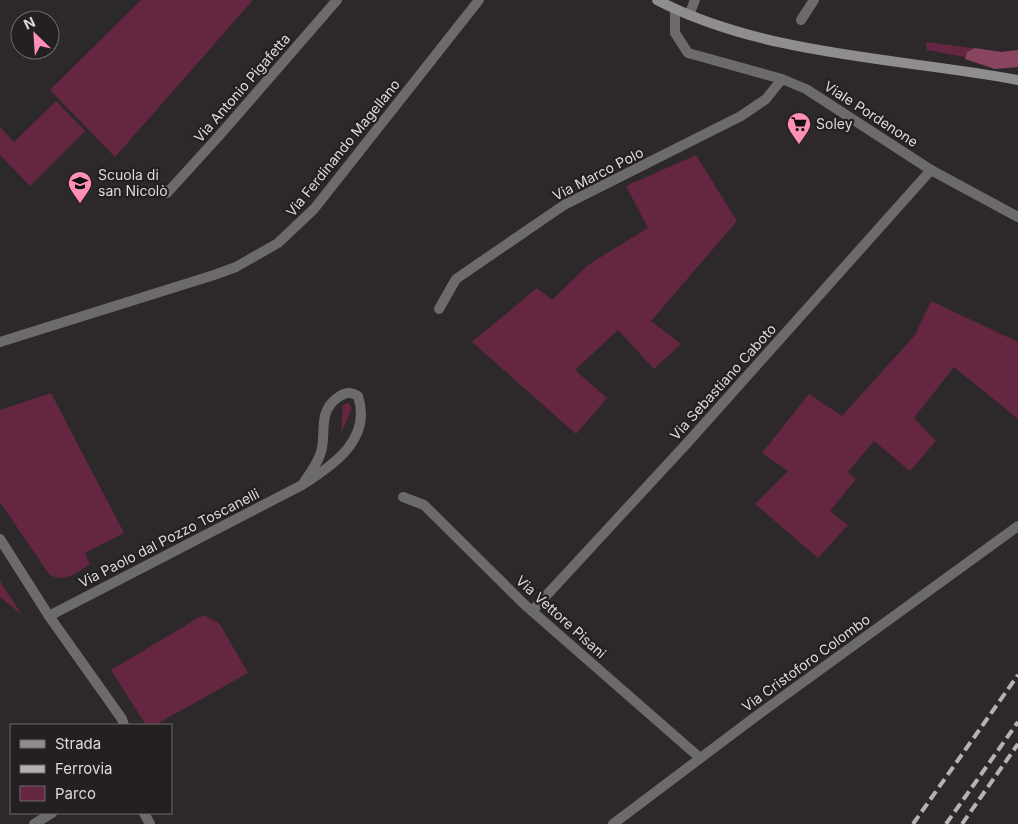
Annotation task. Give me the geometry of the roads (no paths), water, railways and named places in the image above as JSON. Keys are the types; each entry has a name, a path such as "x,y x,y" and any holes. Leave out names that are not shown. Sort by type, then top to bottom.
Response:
{"main road":[{"path":"657,0 689,15 741,32 787,42 1018,80"}],"street":[{"name":"Via Antonio Pigafetta","path":"167,193 218,138 337,0"},
{"name":"Via Ferdinando Magellano","path":"0,342 214,275 236,267 278,244 314,209 479,0"},
{"path":"689,15 695,0"},
{"path":"801,20 814,0"},
{"name":"Viale Pordenone","path":"675,9 675,33 688,53 782,79 806,89 931,170 1018,216"},
{"name":"Via Marco Polo","path":"439,309 456,279 564,204 742,116 766,99 782,79"},
{"name":"Via Sebastiano Caboto","path":"532,611 689,441 931,170"},
{"name":"Via Paolo dal Pozzo Toscanelli","path":"49,616 302,486 343,457 351,445 361,416 358,396 352,393 344,393 333,401 325,412 321,454 302,486"},
{"name":"Via Vettore Pisani","path":"404,497 424,506 532,611 700,758"},
{"name":"Via Cristoforo Colombo","path":"613,824 700,758 1018,526"},
{"path":"0,539 49,616 124,724"},
{"path":"34,824 50,814"}],"railway":[{"path":"913,824 1018,675"},
{"path":"946,824 1018,722"},
{"path":"962,824 1018,744"}],"place":[{"name":"Soley","path":"799,145"},
{"name":"Scuola di san Nicolò","path":"80,204"}]}
